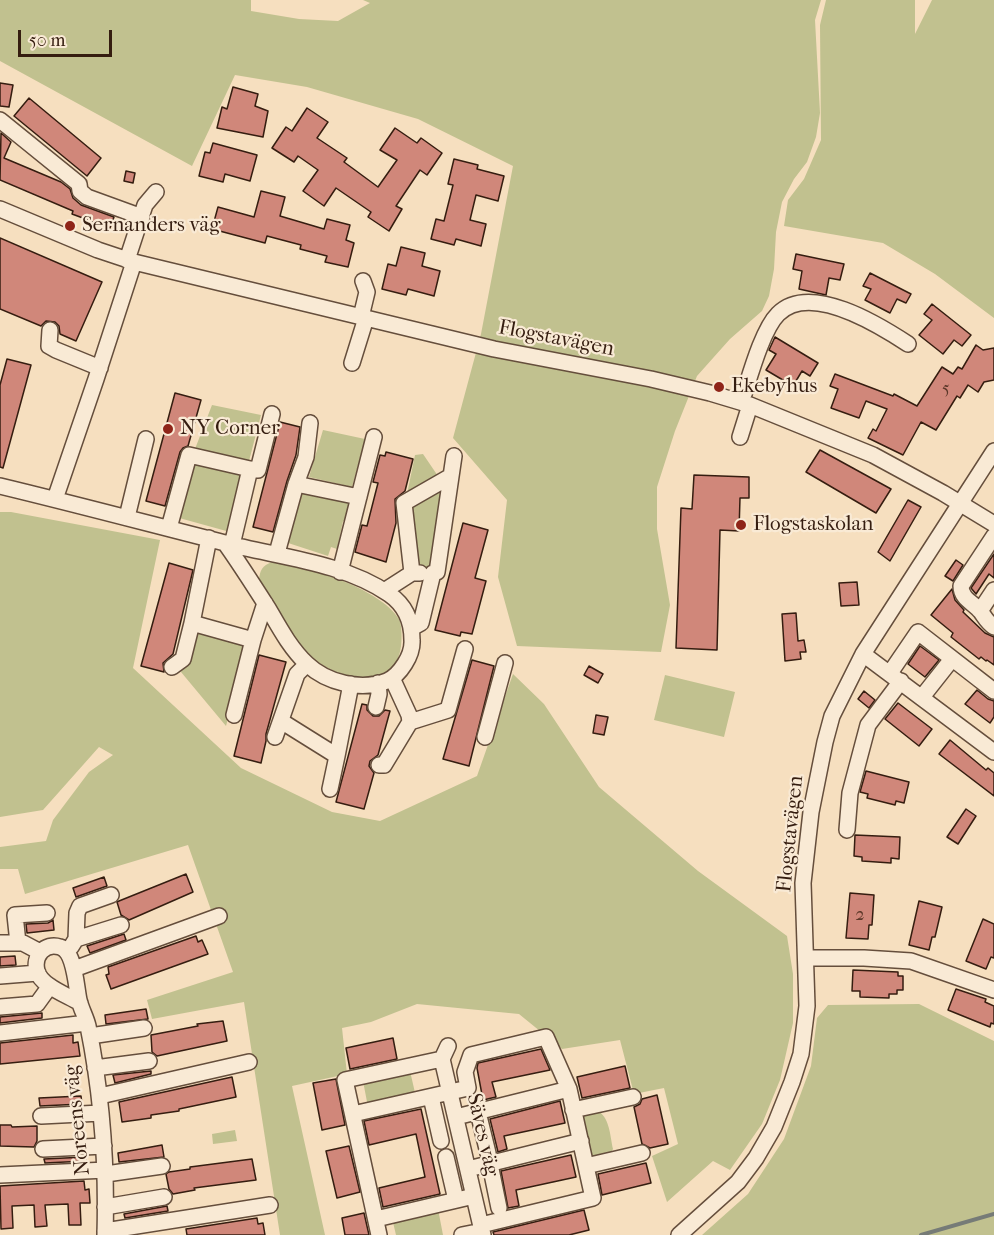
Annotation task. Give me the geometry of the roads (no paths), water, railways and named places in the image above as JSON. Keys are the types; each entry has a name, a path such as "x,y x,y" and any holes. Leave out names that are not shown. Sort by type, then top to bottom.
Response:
{"street":[{"path":"0,120 79,184 80,191 87,197 142,217"},
{"path":"54,499 100,368 142,217 146,205 156,192"},
{"name":"Flogstavägen","path":"0,209 130,261 494,349 747,399 873,455 959,504"},
{"path":"352,363 367,292 363,280"},
{"path":"740,437 747,399 764,336 778,314 793,304 813,303 845,310 869,320 908,344"},
{"path":"50,330 50,346 56,351 100,368"},
{"path":"169,528 189,455 258,470 272,414"},
{"path":"277,553 306,457 310,423"},
{"path":"340,572 374,437"},
{"path":"126,517 146,439"},
{"name":"Flogstavägen","path":"679,1235 738,1182 774,1127 801,1054 807,1006 803,883 811,812 832,716 863,654 994,451"},
{"path":"384,591 412,573 438,572 454,456"},
{"path":"250,469 229,544 287,639 307,664 328,678 351,684 385,681"},
{"path":"412,573 404,503 451,476"},
{"path":"296,484 359,497"},
{"path":"0,486 229,544 277,553 353,575 384,591 406,611 412,628 412,645 407,659 385,681 376,707"},
{"path":"959,504 994,524"},
{"path":"994,536 961,586 961,591 969,602 980,611 986,622 994,627"},
{"path":"172,667 183,659 209,538"},
{"path":"412,628 421,622 433,573"},
{"path":"980,611 994,590"},
{"path":"234,715 265,603"},
{"path":"192,623 253,640"},
{"path":"847,830 850,793 868,725 918,632 994,691"},
{"path":"410,722 448,710 465,649"},
{"path":"863,654 991,743"},
{"path":"922,697 952,659"},
{"path":"485,737 505,663"},
{"path":"275,737 297,674 307,664"},
{"path":"379,765 384,765 410,722 409,715 385,681"},
{"path":"330,789 351,684"},
{"path":"280,721 337,756"},
{"path":"72,946 80,906 111,896"},
{"path":"18,943 15,915 47,913"},
{"path":"74,969 219,916"},
{"path":"80,1002 50,986 39,977 37,959 40,952 52,946 72,946 122,925"},
{"path":"0,943 23,943 40,952"},
{"name":"Noreens väg","path":"72,946 80,1002 88,1030 100,1096 106,1172 105,1233"},
{"path":"807,958 911,961 994,990"},
{"path":"0,976 38,973"},
{"path":"0,1007 37,1004 50,986"},
{"path":"0,1033 144,1028"},
{"path":"463,1235 503,1221 593,1198 569,1089 546,1037 471,1055 465,1072 503,1221"},
{"name":"Säves väg","path":"353,1114 345,1080 445,1053 456,1117 482,1230"},
{"path":"95,1068 149,1061"},
{"path":"100,1096 249,1062"},
{"path":"379,1235 353,1114 468,1088"},
{"path":"456,1117 475,1108 569,1089"},
{"path":"431,1097 441,1141"},
{"path":"573,1110 633,1097"},
{"path":"41,1116 101,1113"},
{"path":"468,1169 489,1159 581,1141"},
{"path":"43,1149 104,1146"},
{"path":"586,1166 642,1153"},
{"path":"446,1157 456,1200"},
{"path":"0,1175 106,1172 162,1166"},
{"path":"375,1219 474,1196"},
{"path":"105,1207 164,1197"},
{"path":"105,1233 270,1205"}],"waterway":[{"path":"921,1235 994,1214"}],"place":[{"name":"Sernanders väg","path":"70,226"},
{"name":"Ekebyhus","path":"719,387"},
{"name":"NY Corner","path":"168,429"},
{"name":"Flogstaskolan","path":"741,525"}]}
